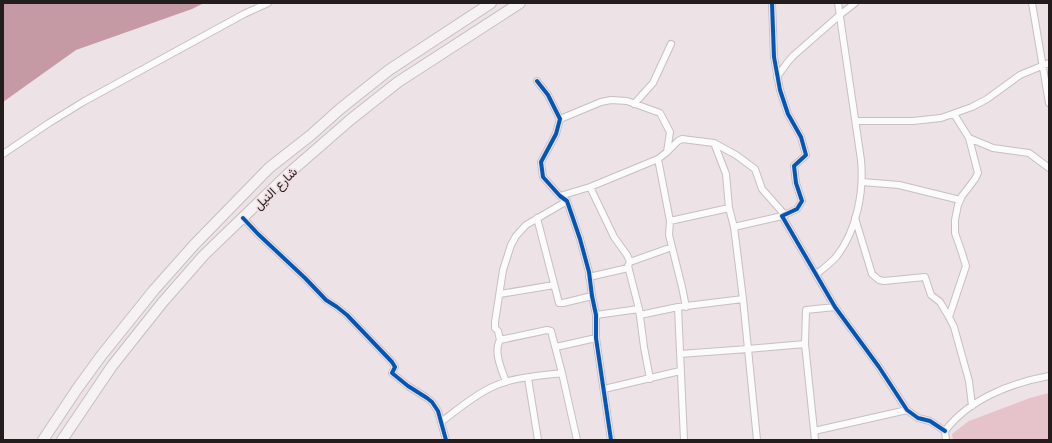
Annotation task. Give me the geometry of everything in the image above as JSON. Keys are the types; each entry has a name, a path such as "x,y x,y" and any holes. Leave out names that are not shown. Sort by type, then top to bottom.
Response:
{"main road":[{"name":"شارع النيل","path":"43,440 101,356 154,290 199,239 276,162 389,70 491,3"},
{"name":"شارع النيل","path":"62,440 112,366 162,303 204,255 288,174 350,120 398,82 511,6 520,3"},
{"path":"294,148 297,157 304,160"},
{"path":"276,162 286,169 288,174"}],"street":[{"path":"3,154 83,102 244,14 268,3"},
{"path":"734,227 783,215 797,209 802,201 796,183 794,166 806,155 800,137 783,103 774,57 772,3"},
{"path":"816,275 838,253 846,239 855,218 862,182 856,121 838,3"},
{"path":"778,77 793,56 840,14 855,3"},
{"path":"1032,3 1046,64 1049,103"},
{"path":"634,104 653,83 671,44"},
{"path":"856,121 928,120 942,118 972,107 987,99 1020,75 1046,64"},
{"path":"537,81 548,95 560,119 556,134 541,162 543,177 560,196 567,200 586,258 596,315 596,338 611,440"},
{"path":"560,119 601,102 611,100 627,101 660,113 670,132 667,152"},
{"path":"949,317 966,266 955,234 955,220 960,200 976,179 978,173 969,138 954,114"},
{"path":"969,138 993,148 1029,153 1049,168"},
{"path":"560,196 590,187 658,158 682,139 714,143 736,155 755,169 762,189 783,215 835,307 879,367 907,410 918,418 930,421 945,431"},
{"path":"714,143 726,174 729,208 734,227 743,299 757,440"},
{"path":"658,158 670,221 668,235 686,307"},
{"path":"862,182 899,185 960,200"},
{"path":"590,187 614,237 626,255 640,312 644,348 650,379"},
{"path":"506,382 498,358 498,344 500,340 498,331 495,328 503,270 511,245 516,236 526,225 567,200"},
{"path":"670,221 729,208"},
{"path":"243,218 326,300 347,316 392,362 395,367 392,372 408,386 432,402 438,411 445,438"},
{"path":"537,218 559,303 592,296"},
{"path":"855,218 872,274 879,280 884,282 925,277 931,295 940,302 949,317 969,381 972,406"},
{"path":"589,277 629,265 672,247"},
{"path":"500,294 554,285"},
{"path":"596,315 678,308 743,299"},
{"path":"814,440 805,344 806,310 835,307"},
{"path":"678,308 684,440"},
{"path":"500,340 549,330 552,332 577,440"},
{"path":"556,347 596,338"},
{"path":"680,354 805,344"},
{"path":"604,389 680,371"},
{"path":"441,422 490,388 506,382 562,373"},
{"path":"946,440 945,431 957,417 987,396 1002,389 1049,376"},
{"path":"528,378 538,440"},
{"path":"814,431 907,410"}],"shaded area":[{"path":"3,3 204,3 192,9 76,50 3,102"},
{"path":"1049,393 1049,440 953,440 952,434 969,421 1030,398"}],"cycle path":[{"path":"772,3 774,57 780,90 788,114 801,137 806,155 794,166 796,183 802,201 797,209 782,216 835,307 879,367 907,410 918,418 930,421 945,431"},
{"path":"537,81 548,95 560,119 556,134 541,162 543,177 560,196 567,201 589,272 596,315 596,338 611,440"},
{"path":"243,218 326,300 347,315 392,362 395,367 392,373 432,402 438,411 446,440"}]}
